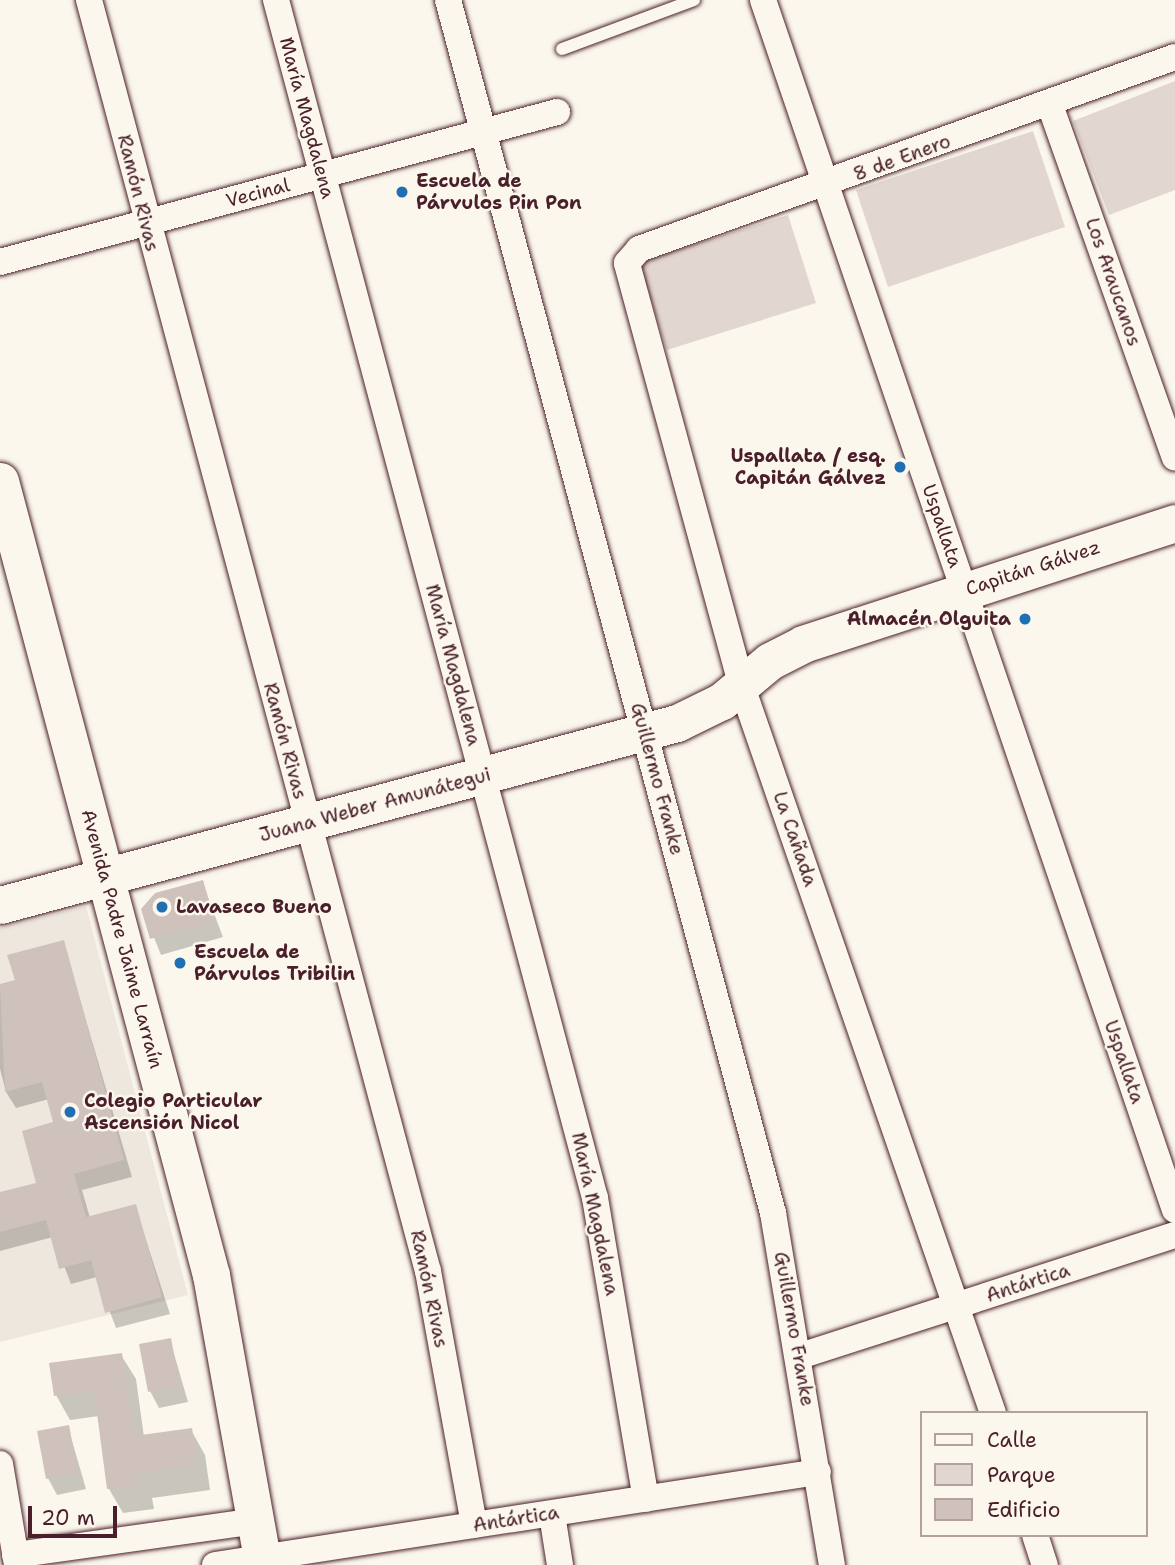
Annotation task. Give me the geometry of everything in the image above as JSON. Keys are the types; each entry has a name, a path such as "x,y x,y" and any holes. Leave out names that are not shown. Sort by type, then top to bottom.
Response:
{"street":[{"name":"Ramón Rivas","path":"89,0 145,223 428,1272 474,1525"},
{"name":"María Magdalena","path":"276,0 595,1198 646,1499"},
{"name":"Guillermo Franke","path":"448,0 766,1186 800,1356 832,1565"},
{"name":"Uspallata","path":"763,0 1175,1210"},
{"name":"8 de Enero","path":"629,256 1051,106 1175,57"},
{"name":"Los Araucanos","path":"1051,106 1175,458"},
{"name":"Vecinal","path":"0,262 557,112"},
{"name":"La Cañada","path":"629,256 743,687 992,1411"},
{"name":"Avenida Padre Jaime Larraín","path":"0,481 211,1275 263,1561"},
{"name":"Capitán Gálvez","path":"743,687 770,661 803,644 1175,523"},
{"name":"Juana Weber Amunátegui","path":"0,905 645,732 700,713 743,687"},
{"name":"Antártica","path":"800,1356 1175,1235"},
{"path":"0,1464 16,1560 256,1521"},
{"name":"Antártica","path":"215,1565 263,1561 474,1525 818,1472"},
{"path":"552,1514 560,1565"},
{"path":"1036,1537 1045,1565"}],"lane":[{"path":"562,49 694,0"}],"shaded area":[{"name":"Colegio Particular Ascensión Nicol","path":"86,906 188,1295 0,1342 0,928"}],"green space":[{"path":"1175,81 1175,190 1109,215 1073,121"},
{"path":"1033,131 1065,227 888,287 856,190"},
{"path":"788,215 816,303 667,350 639,262"}],"building":[{"path":"203,880 215,921 150,939 141,909 155,893"},
{"path":"64,940 124,1160 74,1174 86,1217 136,1204 162,1297 105,1313 91,1260 59,1269 46,1220 0,1232 0,1192 36,1183 22,1131 53,1122 42,1082 5,1092 0,984 15,980 7,955"},
{"path":"171,1338 180,1386 148,1392 139,1344"},
{"path":"122,1353 134,1436 192,1428 197,1465 139,1473 141,1485 107,1489 94,1391 54,1396 49,1363"},
{"path":"69,1425 78,1473 46,1479 37,1431"}],"place":[{"name":"Escuela de Párvulos Pin Pon","path":"402,192"},
{"name":"Uspallata / esq. Capitán Gálvez","path":"900,467"},
{"name":"Almacén Olguita","path":"1025,619"},
{"name":"Lavaseco Bueno","path":"162,907"},
{"name":"Escuela de Párvulos Tribilin","path":"180,963"},
{"name":"Colegio Particular Ascensión Nicol","path":"70,1112"}]}
